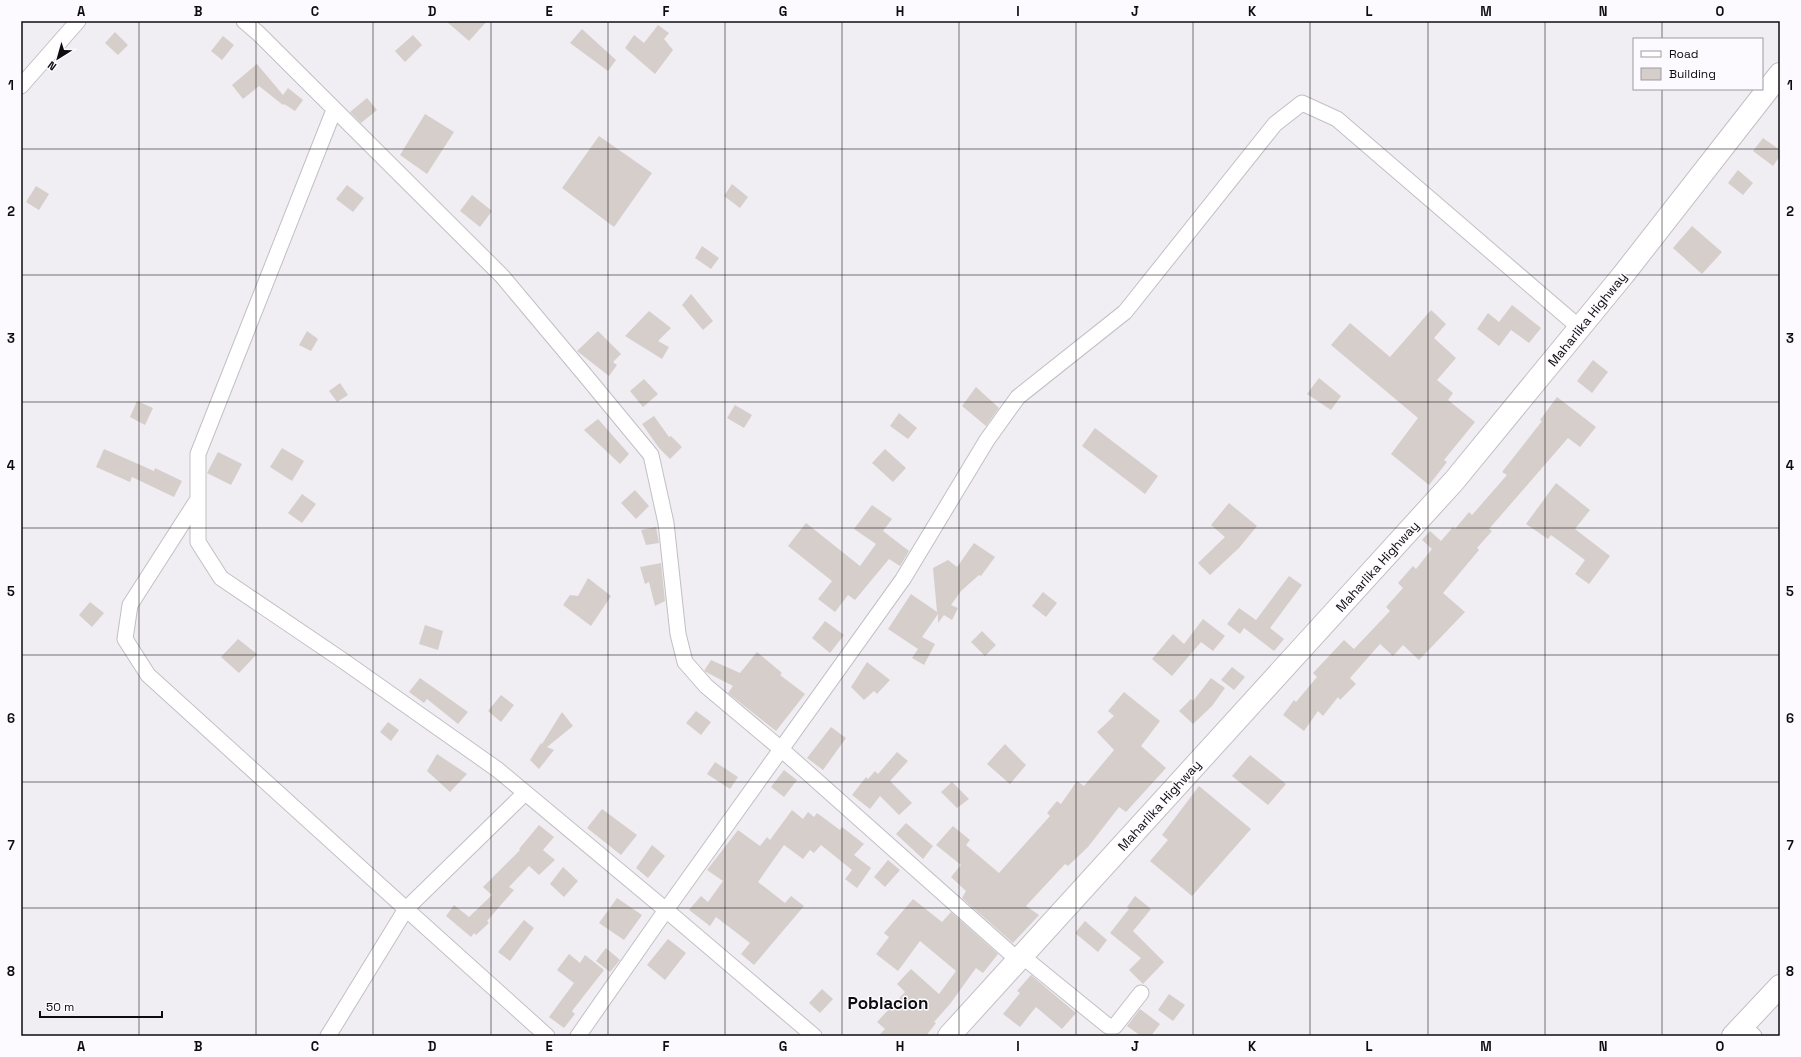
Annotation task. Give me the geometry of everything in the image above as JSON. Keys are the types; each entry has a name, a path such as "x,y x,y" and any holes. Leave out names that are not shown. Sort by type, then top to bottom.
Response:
{"main road":[{"name":"Maharlika Highway","path":"949,1036 1454,481 1580,328 1780,74"},
{"path":"1743,1032 1780,986"}],"street":[{"path":"21,86 78,21"},
{"path":"244,21 258,33 502,276 586,374 651,455 666,523 678,634 685,662 706,686 781,749 1020,958 1108,1026 1115,1026 1141,993"},
{"path":"578,1036 666,910 903,579 987,440 1018,397 1125,312 1276,124 1302,103 1337,119 1580,328"},
{"path":"334,110 198,454 198,542 222,578 345,662 485,761 666,910 814,1036"},
{"path":"198,498 130,605 125,639 148,676 547,1036"},
{"path":"328,1036 406,909 525,793"}],"building":[{"path":"446,21 487,21 469,41"},
{"path":"658,25 669,33 664,39 673,50 655,74 625,48 634,35 644,43"},
{"path":"582,29 616,60 608,71 570,43"},
{"path":"115,32 128,45 118,55 105,43"},
{"path":"413,35 422,45 405,62 395,51"},
{"path":"223,36 234,45 222,60 211,51"},
{"path":"257,64 283,95 288,88 303,100 295,111 284,104 283,105 259,86 243,99 232,85"},
{"path":"367,98 377,110 361,123 350,112"},
{"path":"425,114 454,132 427,174 400,155"},
{"path":"599,136 652,173 614,227 562,188"},
{"path":"1763,138 1780,150 1780,156 1773,166 1753,151"},
{"path":"1738,170 1753,183 1743,195 1728,183"},
{"path":"732,184 748,197 740,208 724,196"},
{"path":"347,185 364,198 353,212 336,199"},
{"path":"36,186 49,194 39,210 26,202"},
{"path":"472,195 492,211 480,227 460,211"},
{"path":"1692,226 1722,252 1702,274 1673,248"},
{"path":"702,246 719,258 711,269 695,258"},
{"path":"691,294 713,321 703,330 682,305"},
{"path":"1512,305 1541,328 1529,343 1511,330 1499,346 1477,329 1488,313 1499,322"},
{"path":"1431,310 1446,324 1434,338 1456,358 1437,380 1453,393 1448,400 1475,422 1444,460 1447,462 1429,485 1391,454 1418,418 1331,345 1350,323 1390,357"},
{"path":"649,311 671,328 658,341 669,347 662,359 625,336"},
{"path":"307,331 318,339 311,351 299,345"},
{"path":"598,331 621,354 613,362 617,365 609,376 577,351"},
{"path":"1593,360 1608,372 1592,393 1577,381"},
{"path":"1319,378 1341,396 1331,410 1307,394"},
{"path":"644,379 658,394 643,407 630,391"},
{"path":"340,383 348,395 337,402 329,391"},
{"path":"976,387 999,408 986,426 962,406"},
{"path":"1557,397 1596,427 1580,447 1568,438 1489,529 1492,531 1477,548 1479,550 1443,593 1465,612 1419,660 1403,645 1393,656 1380,644 1350,678 1356,684 1340,700 1338,697 1323,716 1318,711 1304,731 1283,715 1294,700 1296,702 1317,677 1313,673 1344,640 1354,649 1390,611 1386,607 1403,588 1398,583 1413,566 1416,569 1432,549 1422,540 1430,531 1441,541 1453,527 1455,529 1469,512 1472,515 1507,475 1502,472 1542,421 1540,420"},
{"path":"137,401 153,408 145,425 130,417"},
{"path":"735,405 752,415 744,428 727,418"},
{"path":"899,413 917,428 908,439 890,426"},
{"path":"654,416 669,437 671,436 682,447 670,459 659,448 642,424"},
{"path":"598,419 629,454 620,464 584,430"},
{"path":"1095,428 1158,476 1145,494 1082,446"},
{"path":"282,448 304,461 292,481 270,467"},
{"path":"104,449 154,471 155,468 182,481 174,497 132,477 130,482 96,467"},
{"path":"885,449 906,468 893,482 872,463"},
{"path":"218,452 242,464 231,485 207,473"},
{"path":"1556,483 1590,510 1575,529 1610,556 1589,584 1575,574 1585,560 1551,535 1548,539 1526,524"},
{"path":"635,490 649,506 636,519 621,503"},
{"path":"302,494 316,504 302,523 288,513"},
{"path":"1229,503 1257,526 1239,548 1210,575 1198,563 1225,537 1211,525"},
{"path":"872,505 892,519 883,531 909,551 900,566 889,559 855,600 848,595 835,612 818,599 832,581 788,546 806,523 860,566 876,544 854,529"},
{"path":"656,527 659,543 646,545 641,530"},
{"path":"974,543 995,557 981,576 979,575 961,591 951,605 958,608 952,620 944,615 938,623 938,614 922,637 935,644 924,665 912,658 918,649 888,629 911,594 937,612 933,568 948,560 957,567"},
{"path":"661,563 665,601 655,606 649,582 645,584 640,567"},
{"path":"1289,576 1302,585 1270,628 1284,639 1274,651 1244,628 1240,634 1227,624 1239,608 1256,620"},
{"path":"588,578 611,596 591,626 563,605 570,595 578,596"},
{"path":"1043,592 1057,603 1046,617 1032,606"},
{"path":"90,602 104,613 92,627 79,615"},
{"path":"1203,619 1225,636 1213,651 1201,642 1172,676 1152,659 1173,634 1184,644"},
{"path":"825,621 844,635 830,653 812,638"},
{"path":"425,625 443,631 438,650 419,644"},
{"path":"982,631 996,645 985,656 971,642"},
{"path":"238,639 257,654 239,673 221,657"},
{"path":"757,652 782,673 780,675 805,694 776,731 728,693 733,686 704,671 711,660 740,673"},
{"path":"867,662 890,680 877,694 874,691 864,700 851,687"},
{"path":"1232,667 1245,677 1234,690 1221,680"},
{"path":"420,678 468,712 458,724 427,699 424,703 409,692"},
{"path":"1211,678 1225,688 1212,706 1193,724 1179,711 1191,699 1193,701"},
{"path":"1124,692 1160,721 1141,746 1166,768 1126,812 1119,807 1088,847 1068,866 1065,864 1026,906 1039,915 1013,943 962,898 966,891 951,877 961,865 936,845 953,826 970,840 966,845 999,873 1050,816 1047,813 1057,801 1061,804 1077,781 1084,786 1114,750 1097,732 1114,716 1108,711"},
{"path":"501,695 514,705 501,722 488,711"},
{"path":"696,711 711,722 701,735 686,723"},
{"path":"562,712 573,726 547,747 554,750 539,769 530,760"},
{"path":"388,722 399,730 391,741 380,732"},
{"path":"831,727 846,738 823,770 807,758"},
{"path":"1005,744 1026,765 1010,784 987,764"},
{"path":"897,752 908,761 890,781 912,803 899,815 880,796 870,809 852,795 866,777 868,779 875,771 878,774"},
{"path":"437,754 467,774 450,792 427,771"},
{"path":"1250,755 1286,784 1268,805 1232,776"},
{"path":"715,762 738,777 730,789 707,774"},
{"path":"784,770 797,780 784,797 771,787"},
{"path":"952,782 969,799 957,808 941,792"},
{"path":"1199,786 1251,829 1192,896 1150,861 1168,840 1162,835"},
{"path":"602,809 637,835 621,855 587,828"},
{"path":"792,810 803,819 808,812 814,817 817,813 840,830 842,827 864,844 854,855 871,868 857,888 845,879 852,870 821,845 814,853 810,850 803,859 784,845 758,882 785,903 791,896 804,906 754,965 741,954 750,943 716,917 710,926 689,910 701,896 708,902 723,881 707,870 738,830 760,846 767,837 770,840"},
{"path":"906,823 933,846 923,859 896,834"},
{"path":"539,825 554,837 543,850 555,860 539,875 529,866 509,887 514,890 487,921 489,923 476,935 474,933 471,937 446,916 454,905 469,917 492,895 483,887 520,850 519,849"},
{"path":"652,845 665,856 648,878 636,868"},
{"path":"888,860 900,870 885,887 874,877"},
{"path":"563,867 578,881 564,897 550,884"},
{"path":"1135,896 1151,909 1133,931 1164,962 1143,984 1129,970 1141,958 1110,933 1129,909 1127,907"},
{"path":"617,898 642,915 624,940 599,923"},
{"path":"913,899 942,922 951,912 998,954 983,973 976,968 950,1004 934,1022 936,1023 926,1036 878,1036 885,1029 877,1022 905,992 897,984 911,969 939,994 956,971 920,941 898,971 876,954 889,937 884,933"},
{"path":"524,920 534,928 510,961 498,952"},
{"path":"1085,921 1107,940 1098,952 1075,933"},
{"path":"668,939 686,953 665,980 647,965"},
{"path":"606,948 620,960 610,972 596,961"},
{"path":"569,954 580,963 585,955 604,970 572,1011 575,1014 564,1028 549,1017 574,983 557,970"},
{"path":"1031,975 1076,1013 1062,1029 1036,1007 1020,1027 1003,1014 1020,993 1017,991"},
{"path":"822,989 833,999 820,1013 809,1003"},
{"path":"1169,994 1185,1005 1173,1021 1158,1010"},
{"path":"1140,1009 1160,1024 1151,1036 1141,1036 1127,1026"}],"district":[{"name":"Poblacion","path":"888,1003"}]}
